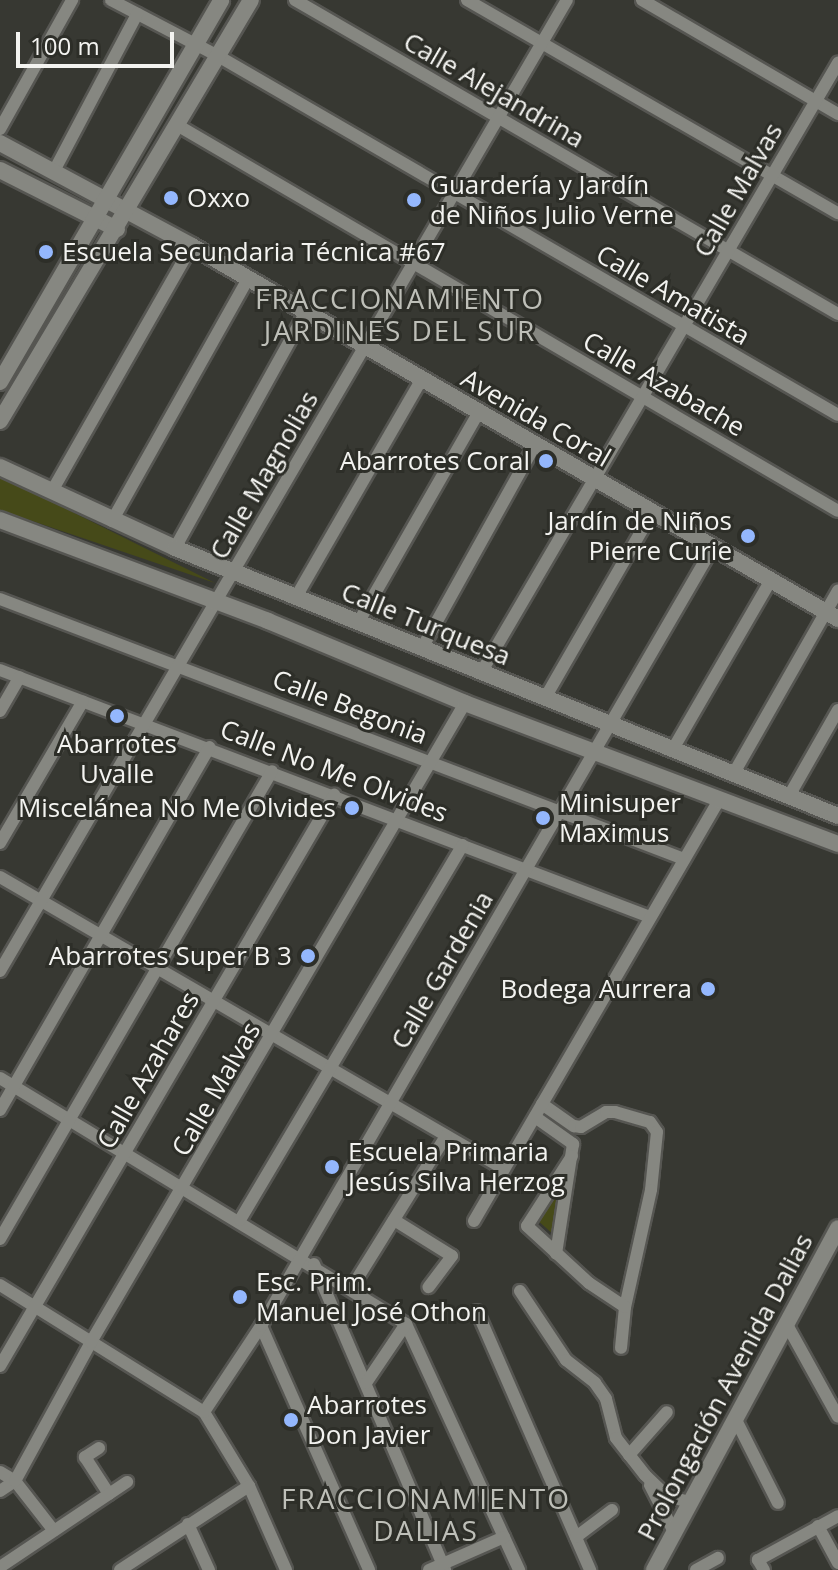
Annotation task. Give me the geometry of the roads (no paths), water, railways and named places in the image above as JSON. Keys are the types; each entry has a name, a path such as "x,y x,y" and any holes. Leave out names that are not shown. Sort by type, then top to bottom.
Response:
{"street":[{"path":"0,129 72,0"},
{"name":"Calle Amatista","path":"111,0 218,56 838,415"},
{"path":"0,382 221,0"},
{"path":"0,421 251,0"},
{"name":"Calle Alejandrina","path":"295,0 838,314"},
{"path":"467,0 838,213"},
{"name":"Calle Magnolias","path":"0,971 567,0"},
{"path":"642,0 838,114"},
{"path":"54,171 137,14"},
{"name":"Calle Malvas","path":"482,671 838,63"},
{"name":"Calle Azabache","path":"177,125 838,511"},
{"name":"Avenida Coral","path":"0,143 192,246 832,616"},
{"path":"0,170 117,229"},
{"path":"52,491 192,246"},
{"path":"112,521 248,279"},
{"path":"46,303 65,314"},
{"path":"175,548 306,312"},
{"path":"296,597 422,379"},
{"path":"358,623 479,412"},
{"path":"422,648 535,445"},
{"name":"Calle Turquesa","path":"0,467 175,548 838,816"},
{"path":"545,698 652,513"},
{"path":"0,520 216,601 465,703 838,844"},
{"name":"Calle Gardenia","path":"204,1412 261,1326 713,547"},
{"path":"673,749 771,580"},
{"path":"734,773 832,616 838,591"},
{"name":"Calle Begonia","path":"0,599 179,664 684,859"},
{"name":"Calle No Me Olvides","path":"0,670 210,747 650,917"},
{"path":"0,711 20,677"},
{"path":"0,843 83,701"},
{"name":"Calle Malvas","path":"0,1491 15,1481 91,1342 185,1187 465,703"},
{"path":"789,796 838,710"},
{"path":"0,1110 210,747"},
{"path":"0,1239 272,771"},
{"name":"Calle Azahares","path":"0,1366 334,795"},
{"path":"474,1221 719,800"},
{"path":"240,1220 463,845"},
{"path":"0,877 504,1169"},
{"path":"0,1078 352,1287 406,1324 519,1570"},
{"path":"542,1104 574,1126 581,1127 606,1112 655,1125 651,1190 625,1307 621,1348"},
{"path":"535,1117 570,1139 572,1156 556,1254"},
{"path":"352,1287 446,1136"},
{"path":"572,1156 527,1226 589,1283 625,1307"},
{"path":"394,1220 452,1256 429,1287"},
{"name":"Prolongación Avenida Dalias","path":"660,1566 689,1502 838,1228"},
{"path":"314,1264 444,1567"},
{"path":"0,1285 204,1412 249,1486 286,1570"},
{"path":"520,1291 566,1360 595,1383 606,1399 612,1429 645,1475 667,1496 689,1502"},
{"path":"477,1311 590,1570"},
{"path":"786,1323 838,1417"},
{"path":"366,1383 406,1324"},
{"path":"261,1326 369,1570"},
{"path":"629,1455 667,1412"},
{"path":"735,1418 778,1503"},
{"path":"99,1448 85,1457 109,1494"},
{"path":"0,1472 15,1481 54,1531"},
{"path":"645,1475 674,1532"},
{"path":"0,1567 127,1482"},
{"path":"120,1570 249,1486"},
{"path":"576,1537 612,1510"},
{"path":"764,1570 758,1560 838,1516"},
{"path":"188,1524 209,1570"},
{"path":"818,1526 838,1563"},
{"path":"429,1570 444,1567 504,1537"},
{"path":"696,1570 718,1558"}],"place":[{"name":"Oxxo","path":"171,198"},
{"name":"Guardería y Jardín de Niños Julio Verne","path":"414,200"},
{"name":"Escuela Secundaria Técnica #67","path":"46,252"},
{"name":"Abarrotes Coral","path":"546,461"},
{"name":"Jardín de Niños Pierre Curie","path":"748,536"},
{"name":"Abarrotes Uvalle","path":"117,716"},
{"name":"Miscelánea No Me Olvides","path":"352,808"},
{"name":"Minisuper Maximus","path":"543,818"},
{"name":"Abarrotes Super B 3","path":"308,956"},
{"name":"Bodega Aurrera","path":"708,989"},
{"name":"Escuela Primaria Jesús Silva Herzog","path":"332,1167"},
{"name":"Esc. Prim. Manuel José Othon","path":"240,1297"},
{"name":"Abarrotes Don Javier","path":"291,1420"}],"district":[{"name":"FRACCIONAMIENTO JARDINES DEL SUR","path":"400,314"},
{"name":"FRACCIONAMIENTO DALIAS","path":"426,1514"}]}
